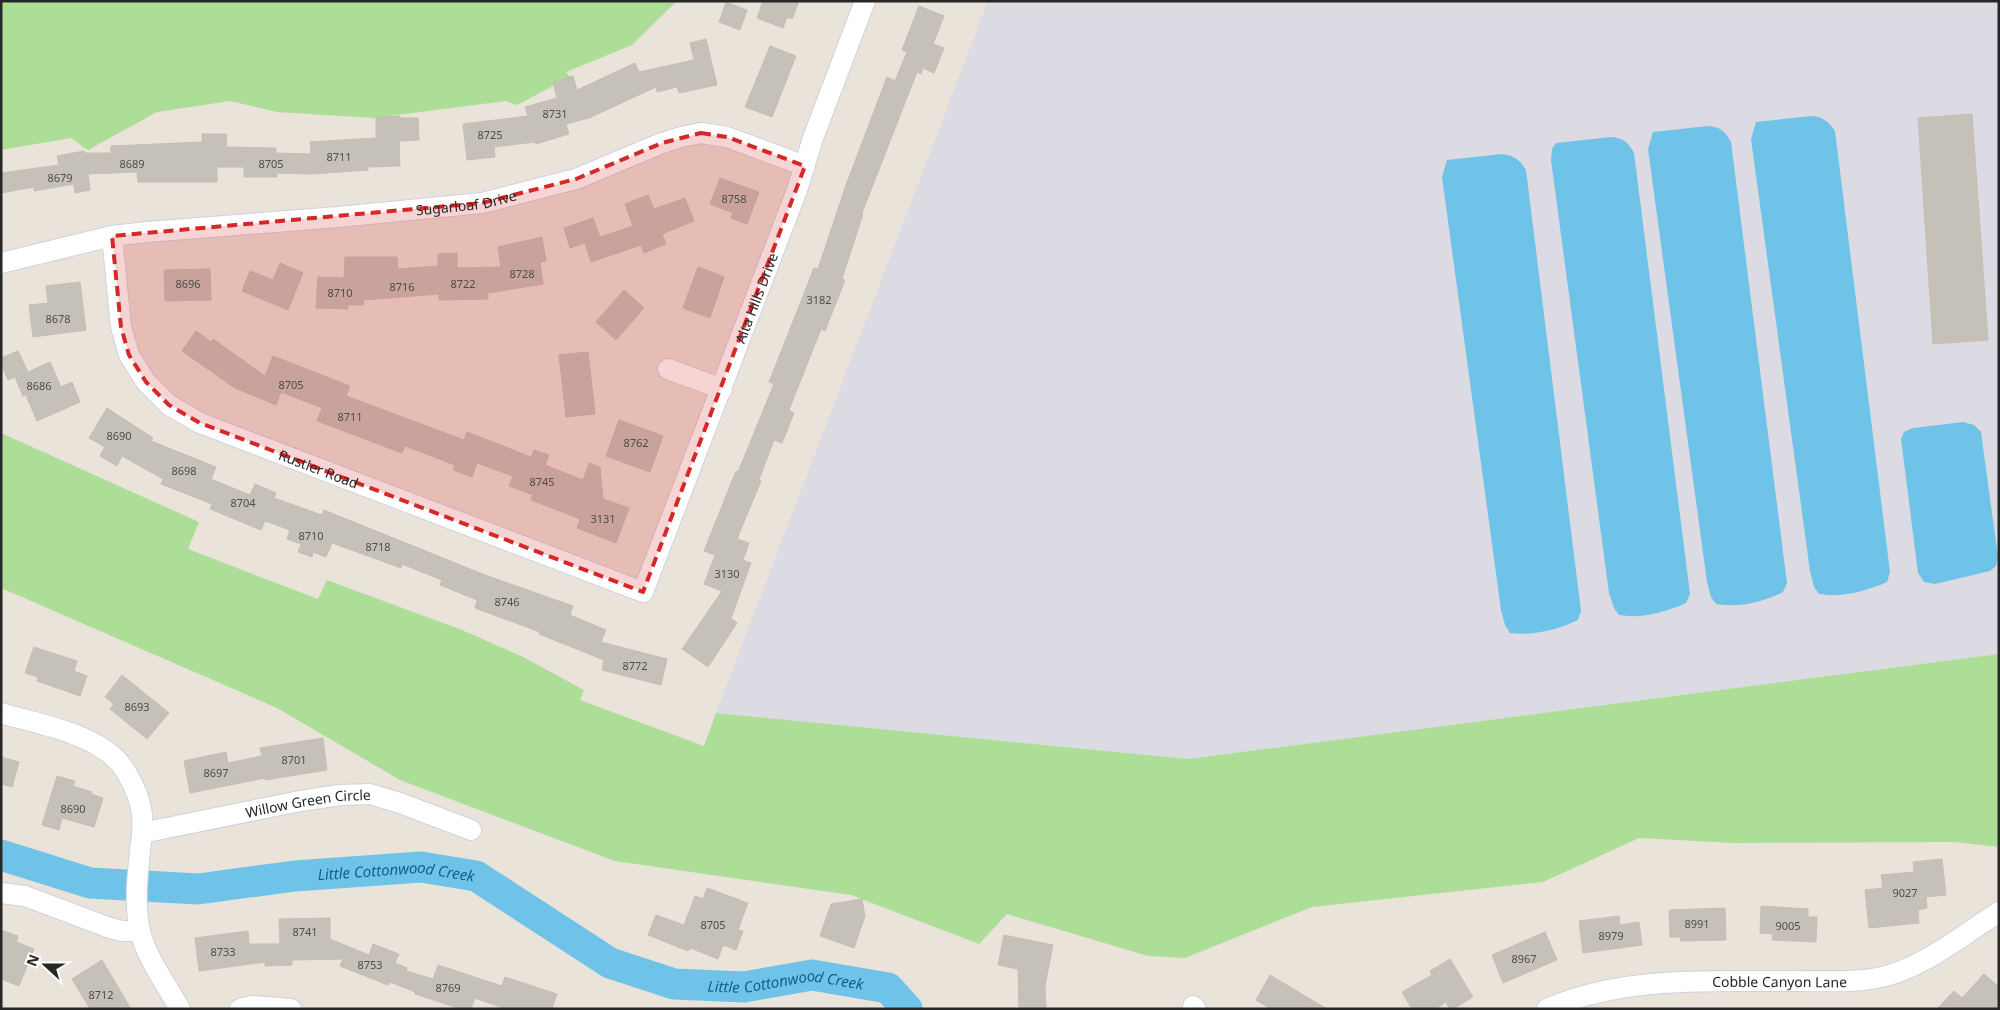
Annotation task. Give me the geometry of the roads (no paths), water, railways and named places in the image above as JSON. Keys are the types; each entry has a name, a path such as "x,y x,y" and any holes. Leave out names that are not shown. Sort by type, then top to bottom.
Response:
{"street":[{"name":"Alta Hills Drive","path":"643,592 798,190 813,138 866,1"},
{"name":"Sugarloaf Drive","path":"1,263 112,236 482,203 576,179 662,143 701,133 727,137 805,166"},
{"name":"Rustler Road","path":"112,236 121,327 129,355 146,382 169,405 200,423 643,592"},
{"path":"668,369 722,389"},
{"path":"1,713 79,736 98,746 117,760 129,778 138,796 143,814 138,861 139,923 146,946 180,1009"},
{"name":"Willow Green Circle","path":"142,833 300,801 340,795 370,794 400,802 471,830"},
{"path":"1,893 25,896 122,931 139,923"},
{"name":"Cobble Canyon Lane","path":"1548,1009 1598,992 1644,984 1846,981 1878,978 1906,969 1999,912"},
{"path":"240,1009 252,1006 291,1009"}],"water":[{"path":"1811,116 1825,120 1835,131 1890,572 1887,582 1862,591 1836,595 1819,594 1814,587 1810,571 1751,139 1756,122"},
{"path":"1708,126 1722,130 1731,142 1787,583 1783,592 1775,596 1751,603 1733,605 1716,604 1711,597 1707,582 1648,149 1653,132"},
{"path":"1611,137 1625,141 1634,153 1690,594 1686,603 1662,612 1636,616 1619,615 1614,608 1609,593 1551,160 1552,149 1556,143"},
{"path":"1502,154 1516,159 1526,170 1581,611 1578,620 1570,624 1527,634 1510,633 1505,625 1501,610 1442,177 1447,160"},
{"path":"1963,422 1974,425 1981,432 1998,557 1996,566 1990,571 1935,584 1924,582 1918,573 1901,439 1904,432 1913,428"}],"waterway":[{"name":"Little Cottonwood Creek","path":"1,855 90,883 198,889 295,876 421,867 476,876 610,963 674,984 744,987 812,975 888,988 907,1009"}]}
